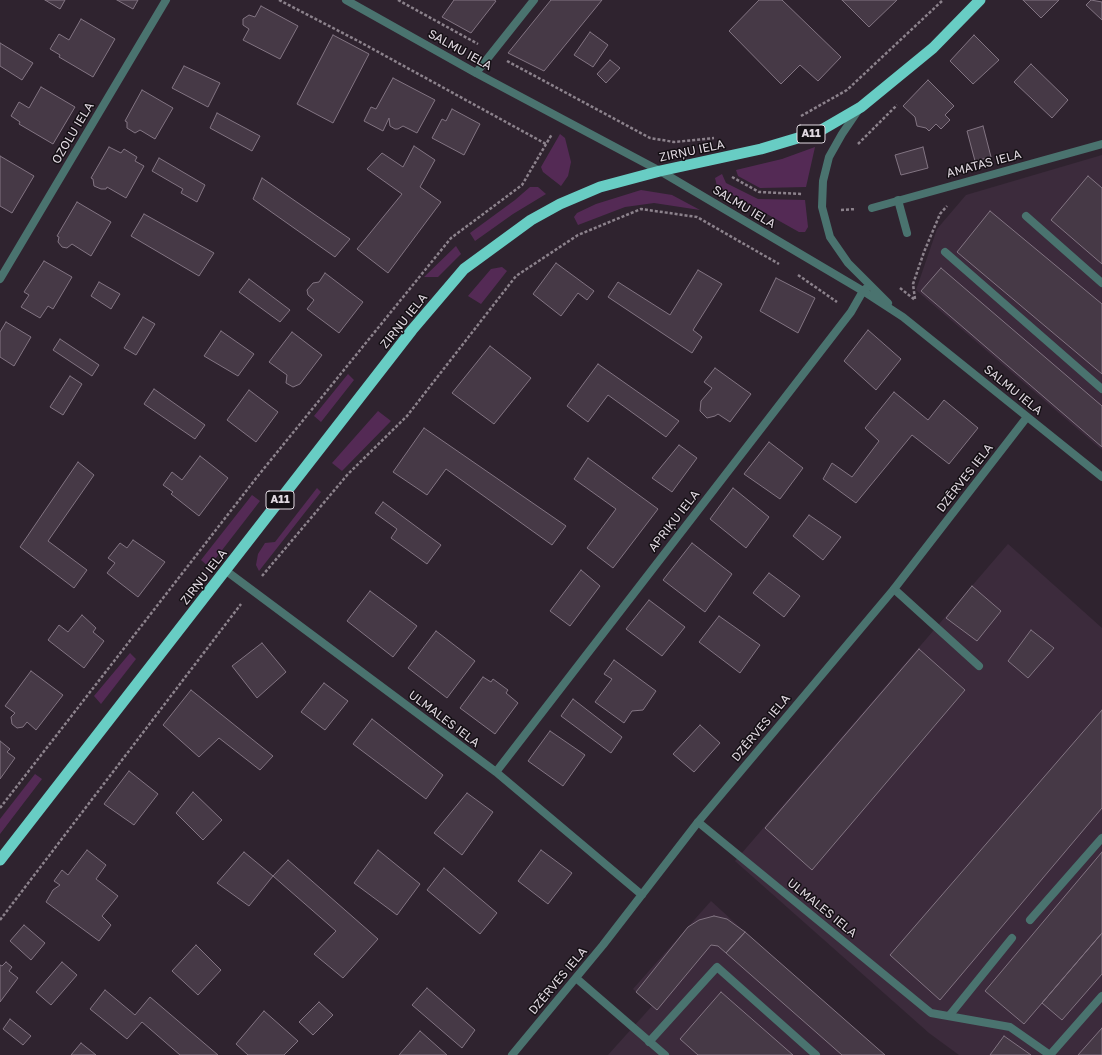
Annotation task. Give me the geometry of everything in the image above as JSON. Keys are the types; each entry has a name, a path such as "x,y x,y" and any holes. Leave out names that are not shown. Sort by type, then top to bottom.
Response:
{"highway":[{"name":"ZIRŅU IELA","path":"0,860 412,330 464,269 531,220 560,204 600,187 660,171 761,149 811,134 861,107 932,48 980,0"}],"street":[{"name":"OZOLU IELA","path":"0,278 166,0"},
{"name":"SALMU IELA","path":"346,0 476,73 660,171 863,291 903,317 1102,476"},
{"path":"476,73 534,0"},
{"path":"861,107 842,134 829,157 822,181 822,207 830,237 848,263 903,317"},
{"name":"AMATAS IELA","path":"872,208 1102,144"},
{"path":"898,200 907,233"},
{"path":"1026,216 1102,283"},
{"path":"945,252 1102,389"},
{"name":"APRIĶU IELA","path":"496,772 851,312 863,291 870,285"},
{"name":"DZĒRVES IELA","path":"512,1055 576,978 698,822 894,589 1027,417"},
{"name":"ULMALES IELA","path":"225,570 496,772 642,895"},
{"path":"894,589 979,666"},
{"name":"ULMALES IELA","path":"698,822 931,1013 949,1016"},
{"path":"1030,920 1102,838"},
{"path":"1012,938 949,1016 1010,1027 1050,1055 1102,996"},
{"path":"649,1042 717,967 816,1055"},
{"path":"576,978 662,1054"}],"path":[{"path":"279,0 360,42 546,144"},
{"path":"794,120 847,90 942,0"},
{"path":"572,97 650,138 674,142 716,138"},
{"path":"856,147 902,100"},
{"path":"0,808 258,477 451,238 522,186 554,131"},
{"path":"732,177 759,192 802,194"},
{"path":"837,206 838,215"},
{"path":"269,569 348,474 407,416 516,276 578,235 641,209 697,217 784,267"},
{"path":"797,275 851,312"},
{"path":"898,286 915,300"},
{"path":"0,920 238,608"}],"shaded area":[{"path":"560,134 565,138 571,162 568,176 561,186 543,172 541,167"},
{"path":"815,147 806,187 760,188 738,176 736,170 782,159"},
{"path":"1102,155 1102,450 916,290 937,229 966,195"},
{"path":"722,174 726,183 758,199 805,200 808,227 805,232 799,232 717,186 715,178"},
{"path":"530,187 538,187 546,194 513,214 475,241 470,233"},
{"path":"641,190 672,195 700,210 654,203 625,207 578,225 574,217 577,213 596,204"},
{"path":"456,246 461,254 438,277 424,277"},
{"path":"502,267 507,271 481,304 468,296 491,269"},
{"path":"348,374 354,380 321,422 314,416"},
{"path":"378,411 391,421 342,471 332,463"},
{"path":"317,488 321,492 259,571 256,565 258,554 265,543 275,542"},
{"path":"252,495 260,501 209,567 201,560"},
{"path":"1008,544 1102,628 1102,1055 959,1055 929,1033 735,861"},
{"path":"130,653 136,659 101,704 94,696"},
{"path":"35,774 42,779 0,834 0,819"},
{"path":"711,901 885,1055 608,1055 652,1006 633,989"}],"building":[{"path":"45,0 65,0 60,9"},
{"path":"117,0 138,0 133,9"},
{"path":"454,0 496,1 471,33 442,17"},
{"path":"551,0 602,0 544,71 508,53"},
{"path":"759,0 782,0 841,57 818,81 800,65 781,84 729,31"},
{"path":"842,0 897,0 869,27"},
{"path":"1023,0 1059,0 1041,18"},
{"path":"1091,0 1102,2 1102,20 1086,5"},
{"path":"261,6 298,26 280,59 243,40 249,29 243,25 243,19 249,15 255,17"},
{"path":"81,19 115,39 93,77 59,57 60,55 50,49 59,34 69,40"},
{"path":"590,32 608,45 593,67 574,55"},
{"path":"333,35 369,54 333,123 297,104"},
{"path":"974,35 999,60 973,84 950,61"},
{"path":"0,43 33,63 22,80 0,66"},
{"path":"610,60 620,68 606,83 597,74"},
{"path":"1031,64 1068,100 1052,118 1014,82"},
{"path":"184,66 220,83 208,107 172,88"},
{"path":"393,78 435,100 417,133 403,126 395,129 390,126 389,118 383,131 364,121 371,107 376,109"},
{"path":"928,80 954,106 945,115 950,120 941,129 936,124 929,131 926,128 917,126 915,117 903,106"},
{"path":"41,87 75,107 53,144 19,124 20,122 11,116 19,102 29,108"},
{"path":"142,90 173,108 155,139 140,130 135,133 127,128 127,122 125,121"},
{"path":"452,109 480,124 464,155 432,138 442,119 446,121"},
{"path":"217,113 260,136 252,151 210,128"},
{"path":"983,126 991,157 975,161 967,131"},
{"path":"414,146 435,160 420,187 441,202 388,273 357,249 402,194 367,169 382,153 403,167"},
{"path":"109,147 121,153 124,149 137,157 135,161 144,166 126,198 107,187 106,189 101,189 94,186 93,179 91,178"},
{"path":"923,147 928,168 901,175 895,155"},
{"path":"0,156 34,176 12,213 0,206"},
{"path":"159,158 205,185 197,202 181,193 183,189 152,171"},
{"path":"1088,176 1102,188 1102,264 1051,220"},
{"path":"262,178 350,239 335,257 253,199"},
{"path":"77,202 111,222 91,256 72,244 67,248 62,247 58,242 59,237 57,236"},
{"path":"990,211 1102,304 1102,374 957,252"},
{"path":"144,214 214,253 199,276 131,236"},
{"path":"44,261 72,277 53,309 48,306 40,318 21,307 29,295 24,292"},
{"path":"556,263 594,291 587,300 578,293 561,316 533,294"},
{"path":"941,268 1102,406 1102,447 921,291"},
{"path":"698,270 722,284 693,330 702,337 692,353 608,297 618,282 670,315"},
{"path":"325,273 363,302 339,333 307,309 314,300 308,295 307,290 313,283 319,282"},
{"path":"776,278 815,298 798,333 760,311"},
{"path":"249,279 290,310 280,322 239,292"},
{"path":"99,282 120,294 111,309 91,296"},
{"path":"143,317 155,324 136,355 124,348"},
{"path":"6,322 31,337 14,366 0,357 0,332"},
{"path":"868,330 901,359 876,390 844,361"},
{"path":"221,331 254,354 238,376 204,356"},
{"path":"292,332 322,355 300,384 293,387 286,383 287,375 269,362"},
{"path":"60,339 99,365 92,376 53,350"},
{"path":"490,346 531,378 494,424 452,393"},
{"path":"598,364 679,421 666,437 608,395 588,422 567,406"},
{"path":"715,368 751,394 730,422 718,414 707,418 700,411 701,401 712,388 704,382"},
{"path":"70,376 82,384 63,415 50,407"},
{"path":"154,389 205,425 195,439 144,404"},
{"path":"249,390 278,412 256,442 227,420"},
{"path":"894,392 928,420 944,400 978,428 949,464 912,435 856,503 823,479 832,463 852,477 879,441 865,428"},
{"path":"424,428 566,526 552,545 446,469 427,495 393,472"},
{"path":"769,442 803,468 780,499 744,474"},
{"path":"679,445 697,458 672,492 652,478"},
{"path":"200,456 228,478 199,516 171,494 173,492 163,485 172,472 182,480"},
{"path":"588,458 658,509 613,568 587,548 616,509 574,479"},
{"path":"78,462 94,475 48,541 87,570 74,588 20,547"},
{"path":"733,488 769,517 746,548 710,519"},
{"path":"383,502 441,545 427,564 391,538 397,529 375,513"},
{"path":"809,515 841,537 823,560 793,536"},
{"path":"133,540 165,562 138,597 107,573 115,563 108,558 120,543 127,548"},
{"path":"692,543 732,574 705,612 663,580"},
{"path":"581,570 600,586 570,626 550,611"},
{"path":"769,573 800,596 784,617 753,593"},
{"path":"972,586 1001,611 977,641 946,618"},
{"path":"370,591 417,626 393,657 347,621"},
{"path":"649,600 685,627 662,656 626,629"},
{"path":"82,615 96,628 93,632 104,641 84,668 48,640 59,625 68,632"},
{"path":"719,616 760,645 740,673 699,642"},
{"path":"1031,630 1054,648 1028,678 1008,661"},
{"path":"436,631 475,661 447,698 408,668"},
{"path":"262,643 286,672 257,698 232,666"},
{"path":"919,649 965,690 812,870 765,828"},
{"path":"614,660 656,691 643,710 632,711 624,723 595,702 612,679 604,674"},
{"path":"31,671 63,695 36,730 27,722 23,727 17,728 12,724 11,717 15,713 5,706"},
{"path":"483,677 491,682 493,679 508,690 506,693 518,703 495,734 460,708"},
{"path":"324,683 348,701 325,730 301,712"},
{"path":"191,690 273,756 260,770 219,738 199,757 163,725"},
{"path":"573,699 622,737 611,753 561,716"},
{"path":"1102,710 1102,808 940,1000 890,955"},
{"path":"372,719 443,775 426,799 353,744"},
{"path":"700,725 720,743 694,772 673,754"},
{"path":"550,731 585,755 563,786 528,761"},
{"path":"0,741 10,749 7,752 15,758 0,779"},
{"path":"129,771 158,794 134,825 104,804"},
{"path":"193,792 222,820 203,840 176,813"},
{"path":"467,793 493,812 462,855 434,833"},
{"path":"87,850 106,865 96,879 118,896 102,916 111,925 99,941 46,902 53,890 60,885 54,881 62,870 68,875"},
{"path":"378,850 420,884 397,915 354,883"},
{"path":"541,850 572,873 548,904 518,881"},
{"path":"244,852 273,876 249,906 217,883"},
{"path":"1102,852 1102,933 1024,1024 985,991"},
{"path":"288,860 378,939 343,978 314,954 336,931 273,876"},
{"path":"444,868 497,913 480,934 427,890"},
{"path":"714,916 727,919 745,932 726,953 718,946 711,945 657,1010 636,992 688,927 699,920"},
{"path":"24,925 45,943 31,960 10,941"},
{"path":"745,932 885,1055 842,1055 726,953"},
{"path":"1102,933 1102,974 1062,1020 1042,1003"},
{"path":"196,945 221,970 198,995 172,971"},
{"path":"6,962 12,967 9,971 18,978 0,1002 0,965 2,966"},
{"path":"62,962 77,975 51,1005 36,992"},
{"path":"427,988 475,1030 462,1048 412,1005"},
{"path":"105,990 135,1015 150,997 218,1055 180,1055 142,1022 127,1039 90,1009"},
{"path":"721,992 793,1055 698,1055 680,1039"},
{"path":"319,1002 333,1015 313,1035 299,1022"},
{"path":"264,1011 298,1041 284,1055 248,1055 236,1044"},
{"path":"10,1019 31,1036 23,1045 3,1029"},
{"path":"1102,1028 1102,1055 1078,1055"},
{"path":"420,1031 447,1055 399,1055"},
{"path":"1004,1036 1031,1055 990,1055"},
{"path":"81,1043 96,1055 71,1055"}]}
